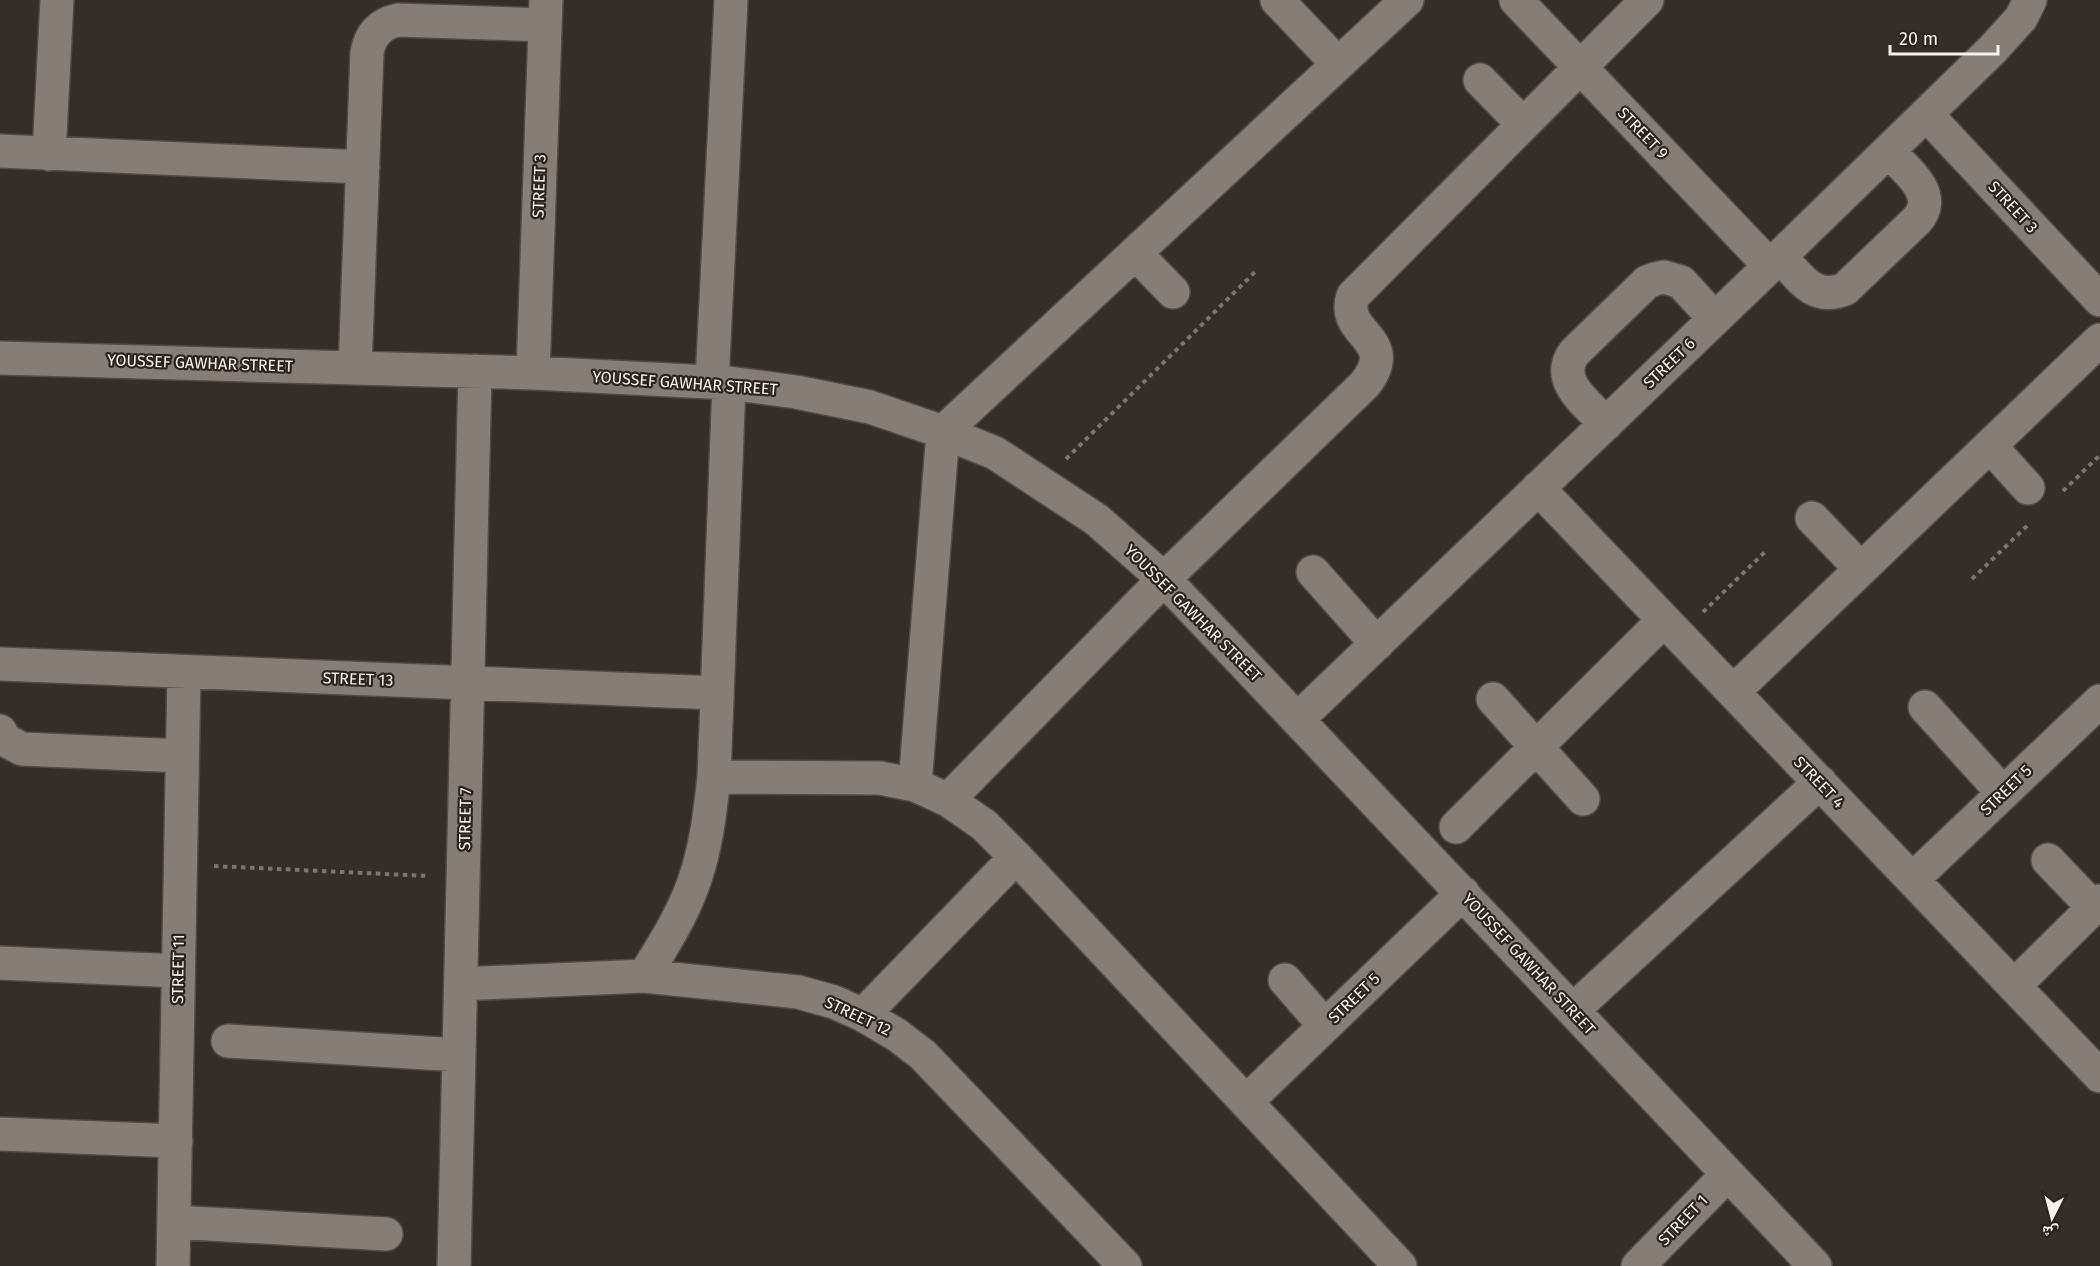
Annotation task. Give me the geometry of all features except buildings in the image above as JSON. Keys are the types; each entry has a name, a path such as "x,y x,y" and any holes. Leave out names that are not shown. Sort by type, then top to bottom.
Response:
{"street":[{"path":"49,154 57,0"},
{"path":"644,976 672,931 694,882 708,831 714,777 720,382 731,0"},
{"path":"1277,0 1338,64"},
{"path":"915,785 943,432 1407,0"},
{"name":"STREET 9","path":"1516,0 1775,261 1811,288 1827,294 1845,289 1923,214 1924,190 1888,151"},
{"path":"948,800 1164,579 1372,375 1376,364 1376,353 1373,342 1354,322 1350,313 1353,296 1647,0"},
{"name":"STREET 6","path":"1298,719 1926,114 2021,18 2030,0"},
{"path":"355,368 368,53 373,34 388,22 398,20 545,13"},
{"name":"STREET 3","path":"533,373 545,13"},
{"path":"1480,80 1523,124"},
{"name":"STREET 3","path":"1926,114 2100,300"},
{"path":"0,152 363,168"},
{"path":"1135,254 1173,292"},
{"path":"1606,424 1569,383 1567,367 1575,353 1647,282 1655,279 1673,279 1681,282 1715,319"},
{"path":"1733,692 2100,340"},
{"name":"YOUSSEF GAWHAR STREET","path":"0,358 475,371 720,382 796,392 870,407 995,453 1097,520 1164,579 1815,1266"},
{"name":"STREET 7","path":"454,1266 475,371"},
{"path":"1990,446 2028,488"},
{"name":"STREET 4","path":"1538,488 2100,1076"},
{"path":"1812,518 1861,569"},
{"path":"1312,572 1377,644"},
{"path":"1456,827 1536,747 1671,627"},
{"name":"STREET 13","path":"0,664 717,693"},
{"name":"STREET 11","path":"173,1266 184,673"},
{"path":"1493,699 1583,799"},
{"name":"STREET 5","path":"1913,879 2100,701"},
{"path":"1925,707 2003,793"},
{"path":"0,731 5,740 22,749 182,756"},
{"path":"714,777 880,778 915,785 948,800 984,825 1400,1266"},
{"path":"1573,1010 1820,782"},
{"path":"863,1015 1016,857"},
{"path":"2014,986 2097,904 2048,860"},
{"name":"STREET 5","path":"1246,1102 1462,893"},
{"path":"0,963 178,971"},
{"name":"STREET 12","path":"461,984 644,976 798,992 834,1002 863,1015 897,1035 923,1055 1125,1266"},
{"path":"1285,980 1325,1026"},
{"path":"228,1041 459,1055"},
{"path":"0,1134 176,1141"},
{"name":"STREET 1","path":"1638,1266 1728,1174"},
{"path":"174,1222 386,1234"}],"path":[{"path":"1042,482 1256,271"},
{"path":"1671,627 1767,550"},
{"path":"180,865 463,878"}]}
